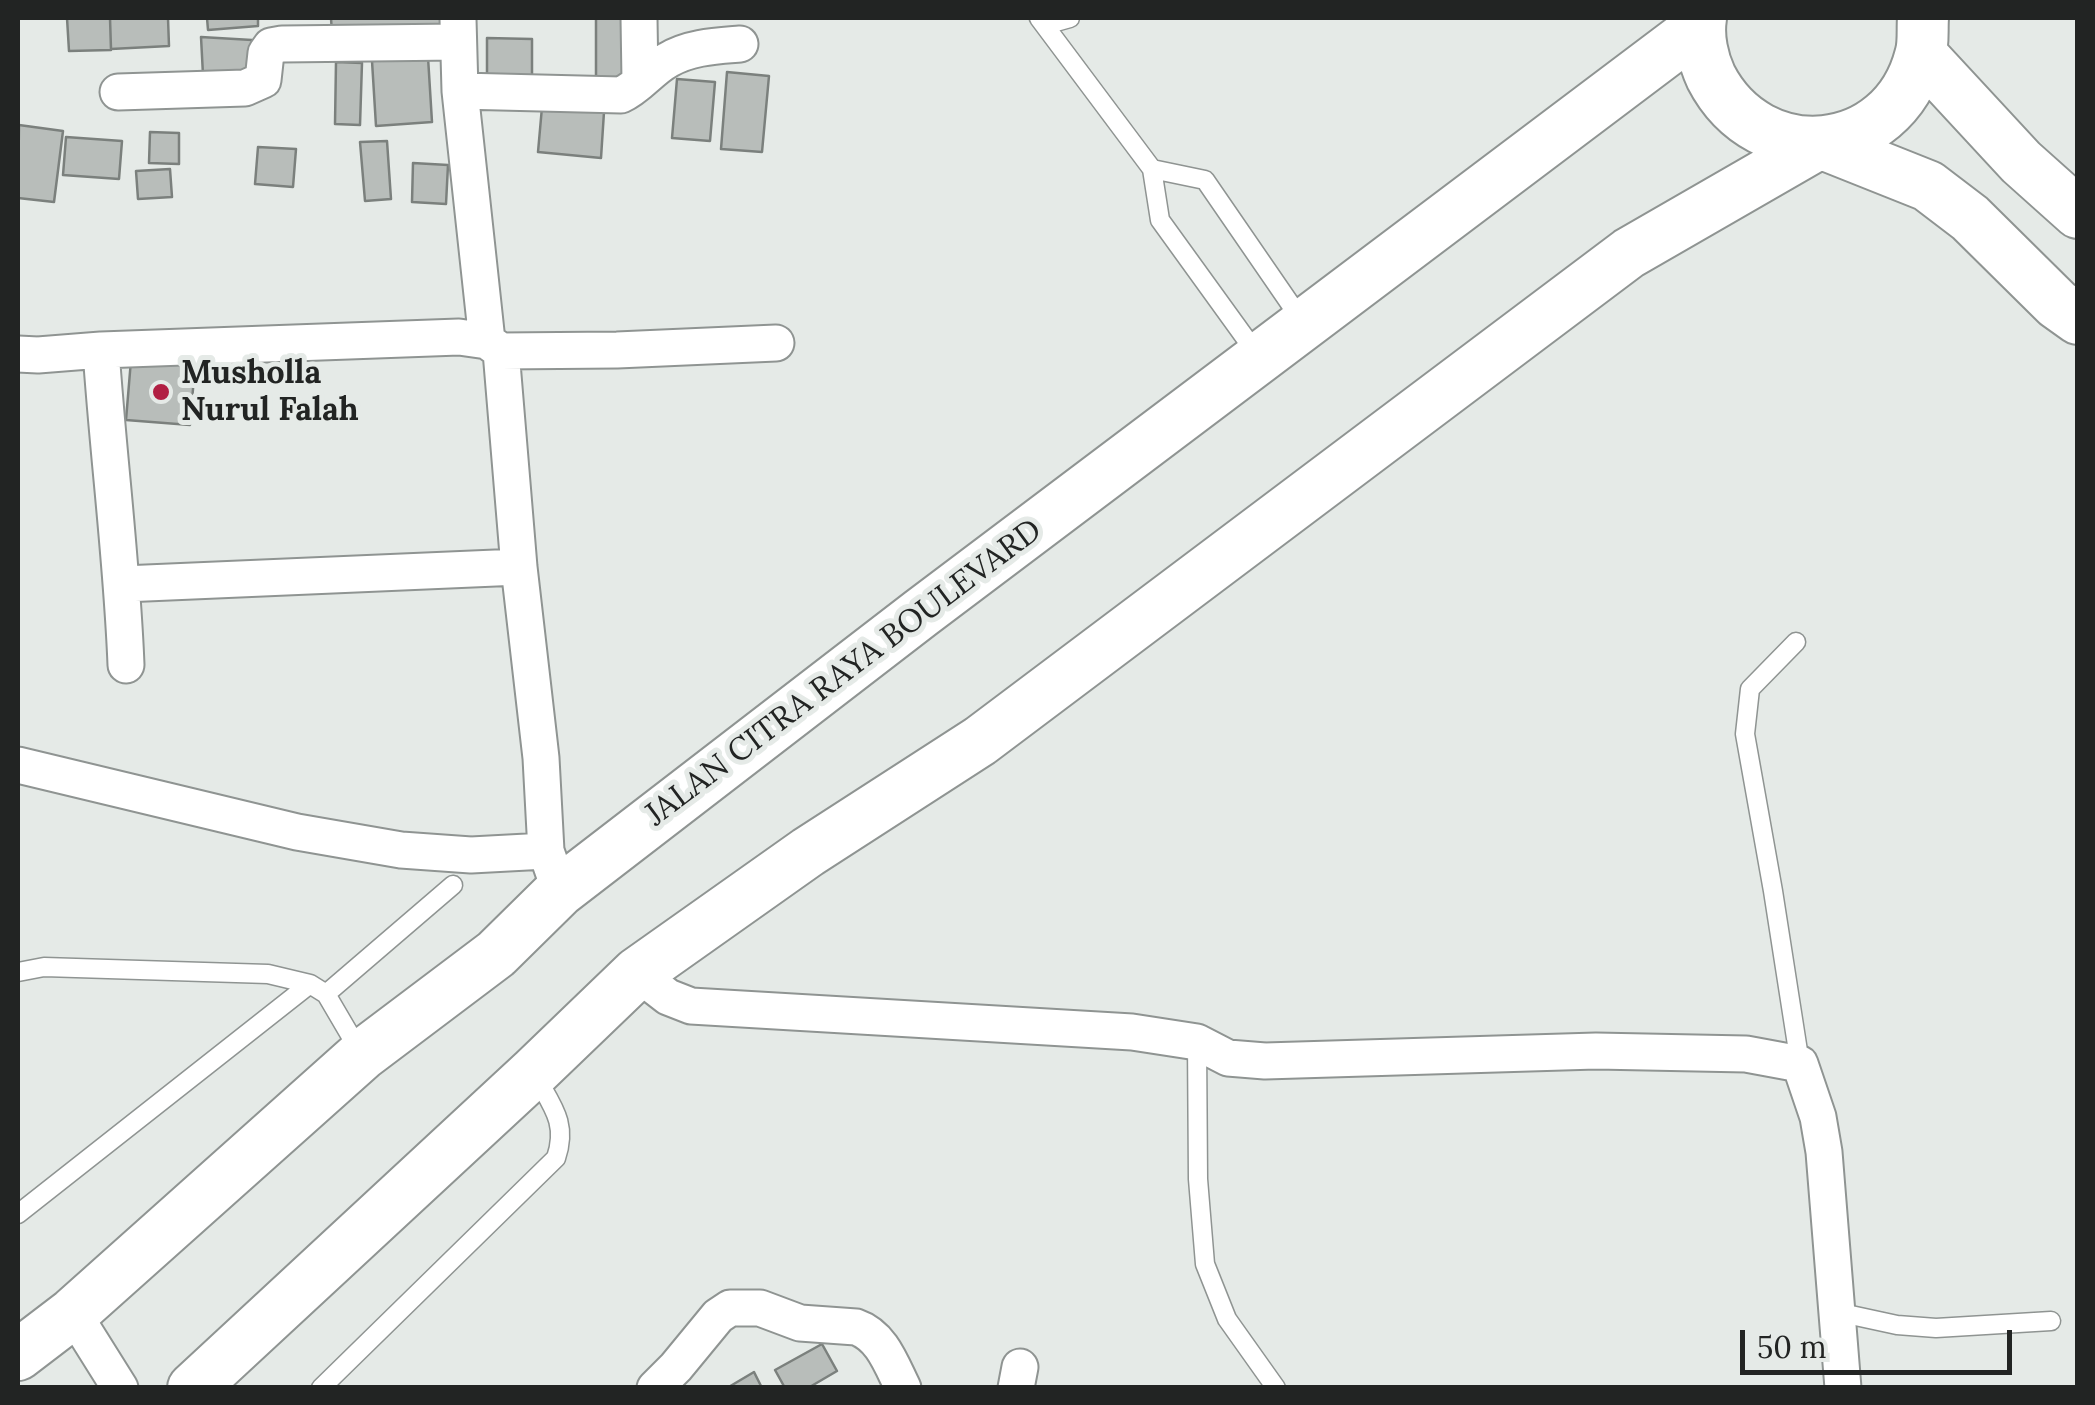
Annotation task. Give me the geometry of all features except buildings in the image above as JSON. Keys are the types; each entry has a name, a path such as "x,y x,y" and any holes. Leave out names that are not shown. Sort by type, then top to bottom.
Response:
{"main road":[{"path":"1700,22 1705,64 1722,97 1748,123 1782,139 1820,143 1928,186 1970,218 2057,304 2078,318"},
{"name":"JALAN CITRA RAYA BOULEVARD","path":"18,1356 74,1313 362,1055 496,954 553,871 921,613 1700,22"},
{"path":"193,1388 637,973 808,852 980,741 1630,253 1820,143 1855,134 1885,115 1908,87 1922,36"},
{"path":"1922,36 2022,162 2078,213"}],"street":[{"path":"639,18 640,82"},
{"path":"18,765 297,832 553,871 507,445 460,91 458,30 271,46 266,53 263,80 245,88 118,92"},
{"path":"460,91 621,95 681,54 703,47 740,44"},
{"path":"18,354 460,337 494,346 618,350 776,343"},
{"path":"101,350 123,584 126,665"},
{"path":"123,584 519,567"},
{"path":"637,973 668,997 691,1006 1132,1032 1197,1042 1228,1058 1265,1061 1596,1052 1746,1054 1800,1064 1818,1116 1824,1152 1844,1388"},
{"path":"672,1381 718,1316 743,1306 800,1323 864,1330 873,1335 903,1388"},
{"path":"74,1313 120,1388"}],"lane":[{"path":"1042,21 1070,18"},
{"path":"1042,21 1152,169 1160,220 1260,358"},
{"path":"1152,169 1205,180 1304,324"},
{"path":"1796,642 1750,689 1745,734 1800,1064"},
{"path":"326,994 453,885"},
{"path":"18,972 44,967 268,974 310,984 326,994 362,1055"},
{"path":"18,1214 310,984"},
{"path":"1197,1042 1198,1178 1205,1264 1228,1319 1276,1388"},
{"path":"321,1388 556,1158 562,1140 561,1122 534,1072"},
{"path":"1836,1312 1897,1325 1936,1328 2051,1321"}],"place":[{"name":"Musholla Nurul Falah","path":"161,392"}]}
